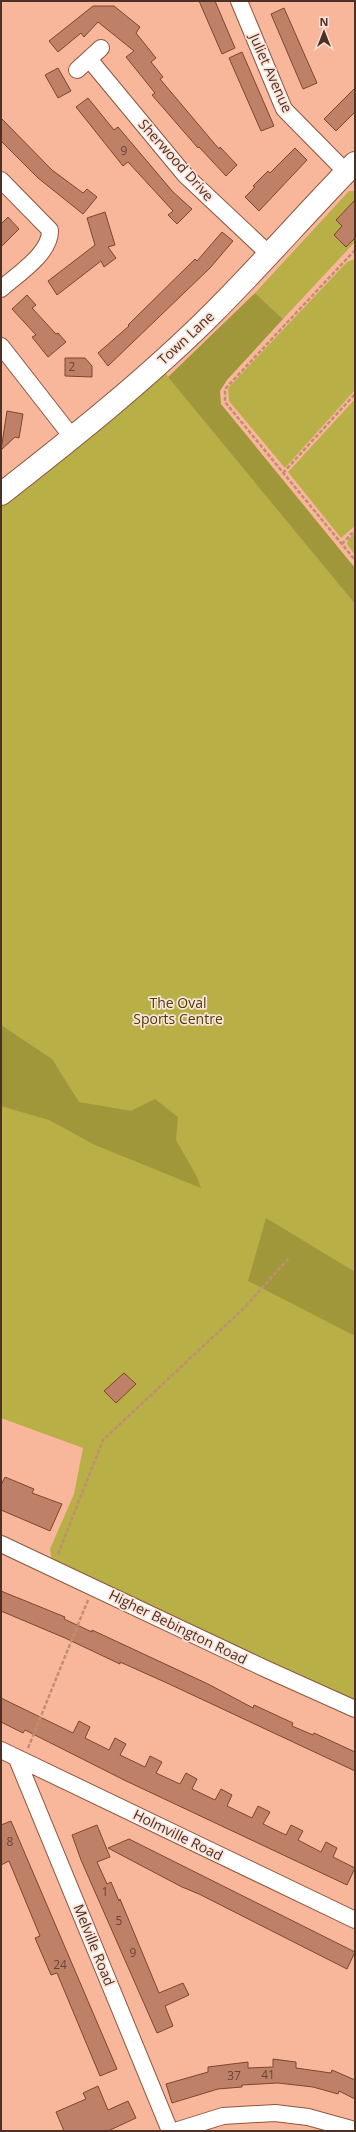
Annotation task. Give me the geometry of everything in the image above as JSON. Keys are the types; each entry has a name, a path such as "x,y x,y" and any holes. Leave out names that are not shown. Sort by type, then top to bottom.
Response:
{"main road":[{"name":"Town Lane","path":"1,494 72,437 166,357 214,313 351,167"}],"street":[{"name":"Juliet Avenue","path":"239,1 284,109 351,167"},
{"path":"77,70 101,48"},
{"name":"Sherwood Drive","path":"88,60 185,175 269,254"},
{"path":"1,180 50,230 50,238 46,248 1,289"},
{"path":"1,346 72,437"},
{"name":"Higher Bebington Road","path":"1,1544 266,1669 355,1709"},
{"name":"Holmville Road","path":"1,1750 355,1920"},
{"name":"Melville Road","path":"20,1760 170,2131"},
{"path":"175,2131 223,2116 275,2113 308,2117 355,2130"}],"path":[{"path":"355,250 225,389 225,402 355,560"},
{"path":"283,473 355,394"},
{"path":"342,544 355,530"},
{"path":"53,1568 103,1440 246,1306 289,1258"},
{"path":"20,1760 94,1587"}],"green space":[{"path":"349,191 355,191 355,242 283,319 255,293"},
{"path":"355,259 355,390 285,468 229,401 228,388 347,262"},
{"name":"The Oval Sports Centre","path":"158,364 355,604 355,1709 53,1568 50,1549 74,1494 83,1448 1,1418 1,494"},
{"path":"355,399 355,526 341,538 288,472"},
{"path":"355,532 355,555 347,544 348,540"}],"shaded area":[{"path":"255,293 283,319 227,380 220,391 221,404 355,568 355,604 168,377"},
{"path":"1,1025 52,1059 79,1102 131,1111 155,1099 178,1117 176,1140 197,1177 201,1188 95,1145 49,1120 1,1106"},
{"path":"266,1218 355,1272 355,1336 248,1281"}],"building":[{"path":"199,1 215,1 235,48 222,54"},
{"path":"93,6 114,6 140,27 136,33 156,58 151,62 163,77 160,79 219,149 220,147 237,165 226,176 199,147 198,148 152,95 155,93 126,57 134,51 98,22 84,37 81,33 58,52 49,41"},
{"path":"284,8 317,83 303,89 271,14"},
{"path":"242,52 274,126 261,131 229,58"},
{"path":"58,68 71,91 58,98 45,75"},
{"path":"355,88 355,112 336,131 324,119"},
{"path":"88,98 114,130 118,127 173,192 192,209 177,224 168,215 173,211 128,162 123,166 76,107"},
{"path":"1,118 52,170 83,193 87,189 97,197 83,214 38,178 1,141"},
{"path":"295,148 307,160 259,211 245,197 255,187 253,186 268,171 270,173"},
{"path":"355,200 355,238 346,247 334,235 342,226 336,220"},
{"path":"105,212 115,245 108,247 116,258 104,267 101,261 57,295 48,281 95,245 87,218"},
{"path":"8,217 19,229 1,247 1,224"},
{"path":"222,232 233,241 210,268 108,366 98,353 129,326 128,325 195,259 197,261"},
{"path":"27,295 36,305 32,308 56,334 58,333 66,342 48,357 32,337 36,335 12,309"},
{"path":"65,358 85,358 92,366 92,377 65,376"},
{"path":"7,411 23,414 19,438 15,437 1,450"},
{"path":"124,1373 136,1384 116,1403 104,1391"},
{"path":"5,1477 34,1489 32,1493 62,1504 50,1531 1,1510 1,1485"},
{"path":"1,1591 65,1617 64,1619 92,1632 92,1630 208,1684 253,1708 254,1705 293,1723 292,1726 313,1735 314,1733 355,1752 355,1771 167,1683 120,1662 120,1664 65,1638 1,1611"},
{"path":"1,1698 73,1733 79,1721 90,1727 85,1738 109,1750 115,1738 126,1744 120,1755 145,1767 150,1756 162,1762 156,1773 180,1784 186,1773 197,1779 192,1789 215,1800 221,1789 232,1795 227,1806 252,1818 258,1806 270,1812 263,1824 286,1835 291,1825 303,1831 298,1840 321,1852 326,1842 337,1848 333,1857 355,1868 347,1885 124,1780 25,1730 23,1733 1,1722"},
{"path":"11,1821 117,2069 100,2076 57,1973 51,1975 35,1938 40,1936 9,1861 1,1865 1,1825"},
{"path":"97,1825 110,1857 97,1862 107,1884 111,1882 119,1901 120,1899 159,1993 183,1983 189,1995 165,2006 173,2026 157,2033 81,1860 72,1835"},
{"path":"129,1839 355,1952 347,1969 199,1894 182,1887 108,1848"},
{"path":"273,2059 296,2062 296,2068 331,2073 332,2070 355,2080 355,2099 339,2091 338,2094 313,2087 278,2083 242,2085 242,2087 218,2089 172,2103 166,2084 208,2072 208,2067 248,2062 248,2068 273,2067"},
{"path":"98,2086 108,2110 128,2101 136,2118 108,2131 64,2131 56,2112 86,2099 83,2093"}]}
